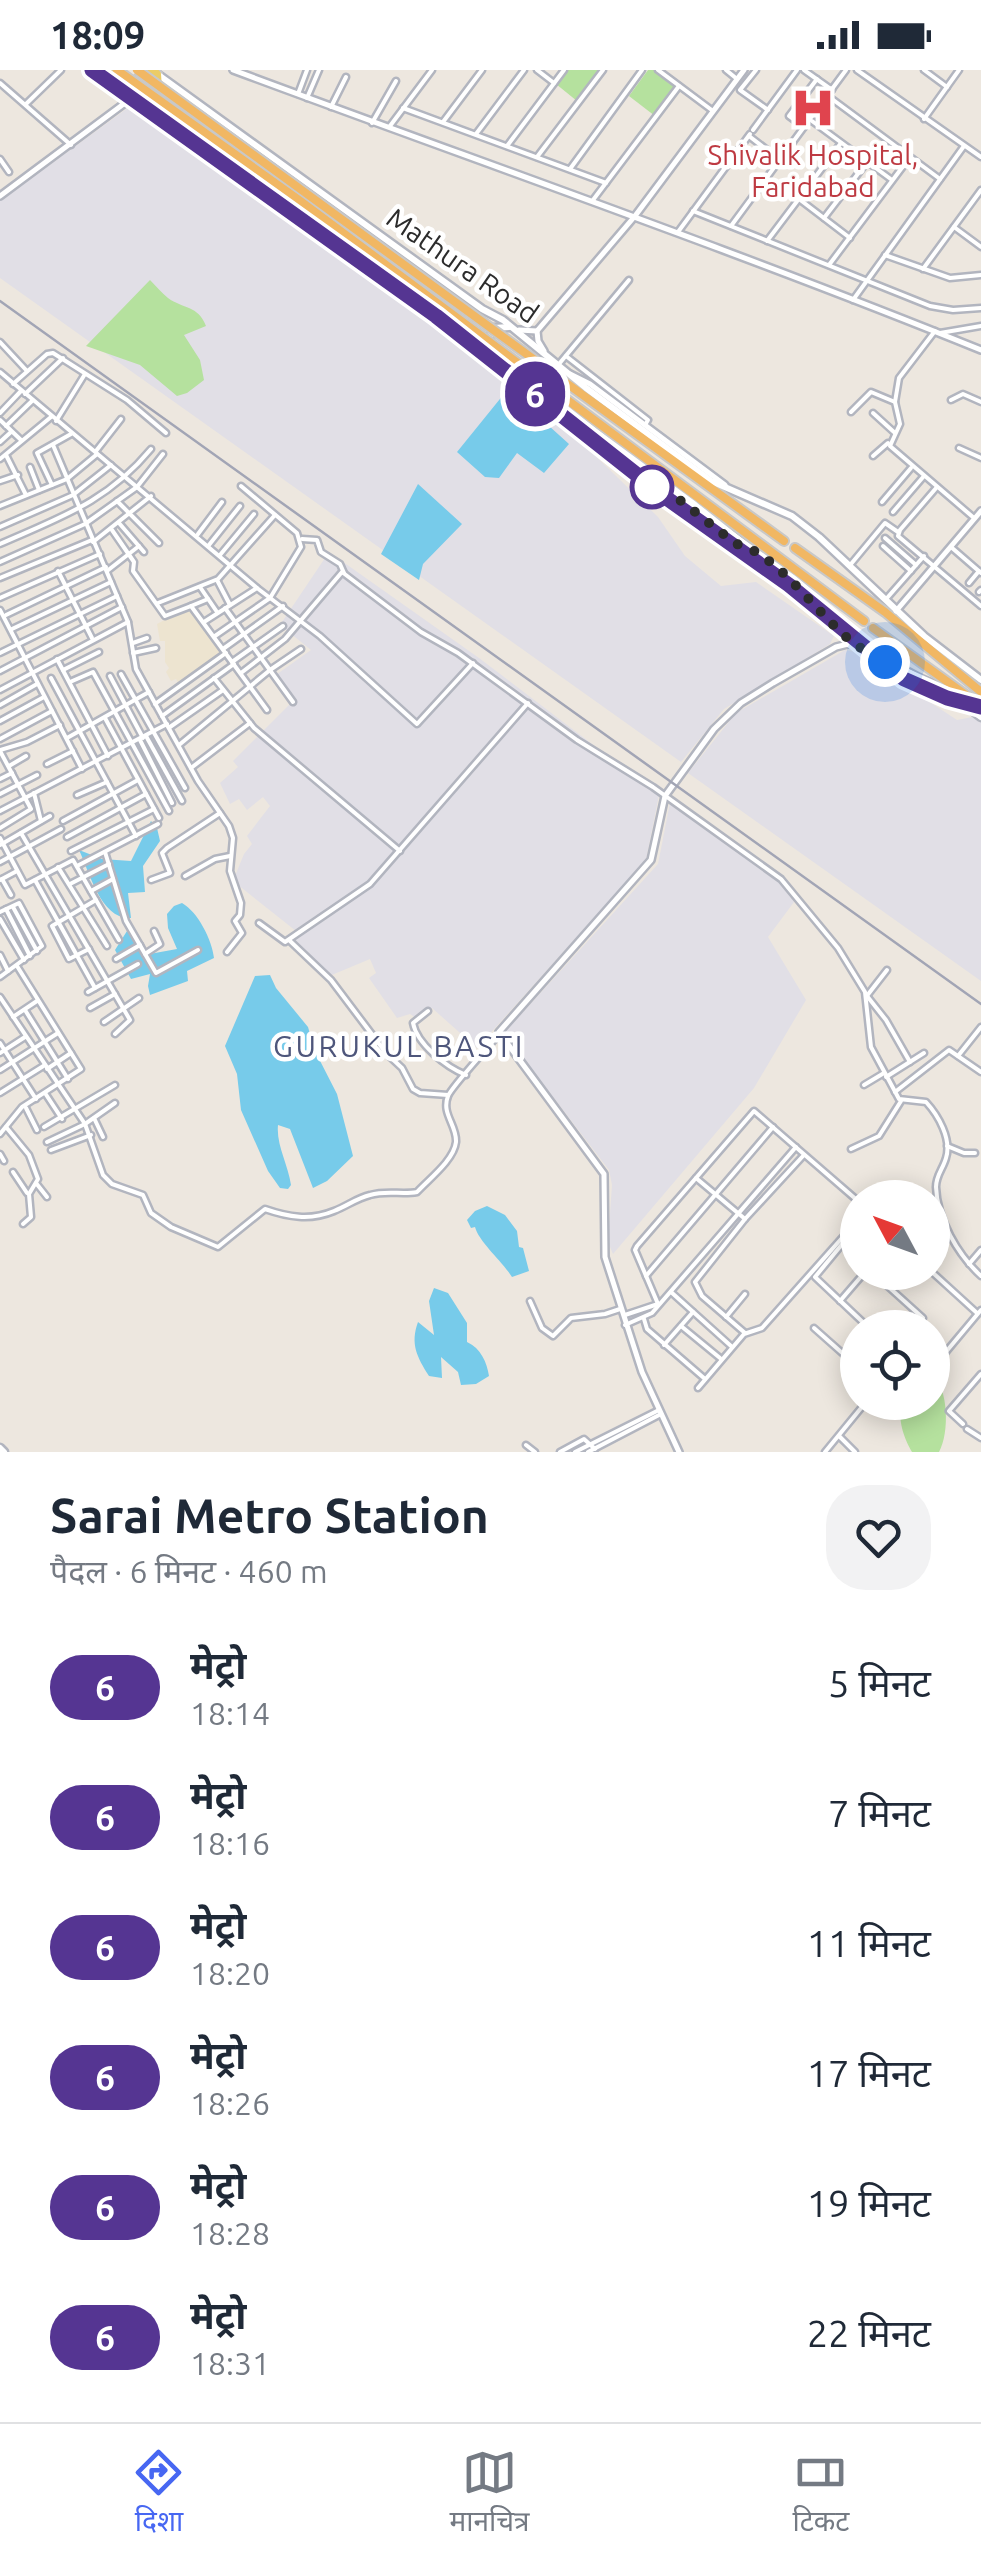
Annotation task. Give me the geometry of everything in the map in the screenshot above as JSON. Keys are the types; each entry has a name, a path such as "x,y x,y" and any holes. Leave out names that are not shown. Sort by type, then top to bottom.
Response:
{"highway":[{"name":"Mathura Road","path":"117,70 300,200 864,621"},
{"name":"Mathura Road","path":"137,70 784,541"},
{"name":"Mathura Road","path":"794,548 885,612 980,688"},
{"path":"873,628 981,706"}],"main road":[{"name":"Mathura Road","path":"105,70 491,352 747,546 853,642 885,662 944,689 958,689"},
{"name":"Mathura Road","path":"154,72 515,329 730,492 792,516 980,688"},
{"path":"140,96 158,88 154,72"},
{"path":"491,352 487,340 494,328 501,325 515,329"},
{"path":"526,379 539,382 551,368 546,353"},
{"path":"944,689 981,717"}],"street":[{"path":"26,104 61,70"},
{"path":"233,70 593,200 981,350"},
{"path":"298,94 306,70"},
{"path":"307,98 319,70"},
{"path":"388,129 432,70"},
{"path":"443,122 482,70"},
{"path":"476,134 524,70"},
{"path":"537,70 554,82"},
{"path":"507,146 564,70"},
{"path":"537,157 603,70"},
{"path":"570,169 642,70"},
{"path":"658,70 712,112"},
{"path":"726,70 737,79"},
{"path":"546,353 537,332 635,216 744,70"},
{"path":"756,70 740,90 768,110"},
{"path":"678,232 801,70 832,90"},
{"path":"731,226 846,70"},
{"path":"856,70 981,157"},
{"path":"924,70 947,87"},
{"path":"924,119 959,70"},
{"path":"331,107 346,77"},
{"path":"804,128 789,116 817,79"},
{"path":"372,123 396,81"},
{"path":"0,83 71,144"},
{"path":"593,200 679,86"},
{"path":"0,196 140,96"},
{"path":"828,96 940,179"},
{"path":"403,108 606,183"},
{"path":"810,120 892,180"},
{"path":"751,134 780,160"},
{"path":"767,241 841,143"},
{"path":"854,300 964,146"},
{"path":"829,266 910,157"},
{"path":"0,159 9,172"},
{"path":"824,218 867,162"},
{"path":"923,269 981,190"},
{"path":"975,198 981,202"},
{"path":"799,199 850,238"},
{"path":"693,211 944,309 981,308"},
{"path":"954,226 981,247"},
{"path":"884,254 950,278 981,275"},
{"path":"558,364 629,280"},
{"path":"873,456 888,443 900,424 895,402 899,378 938,332 981,326"},
{"path":"515,329 537,332"},
{"path":"0,342 26,371"},
{"path":"13,384 50,352 127,400 166,433"},
{"path":"566,356 648,420 644,426"},
{"path":"0,412 64,358"},
{"path":"0,372 71,434 152,496 256,588 302,621 415,723 473,663"},
{"path":"5,454 54,419 86,372"},
{"path":"570,374 701,471"},
{"path":"851,412 871,392 895,402"},
{"path":"951,400 963,394 981,402"},
{"path":"6,426 32,400"},
{"path":"873,414 895,433"},
{"path":"0,506 67,479 96,453 121,419"},
{"path":"0,420 20,440"},
{"path":"12,431 0,442 26,496"},
{"path":"52,485 37,453 71,434"},
{"path":"888,443 974,518"},
{"path":"53,445 128,622 136,669 232,833 231,875 242,908 235,921 242,933 227,952"},
{"path":"959,448 981,458"},
{"path":"0,544 80,510 126,478 151,449"},
{"path":"0,562 85,524 137,487 163,454"},
{"path":"0,527 73,496 111,465"},
{"path":"30,466 40,490"},
{"path":"882,502 913,466"},
{"path":"0,482 18,474"},
{"path":"893,512 924,476"},
{"path":"241,486 301,539 317,540 321,552 340,564 344,573 427,636 473,663 576,740 666,796 780,879 838,948 910,1062"},
{"path":"898,532 937,486"},
{"path":"0,578 92,541 112,530 152,496"},
{"path":"117,501 159,543"},
{"path":"197,535 222,502"},
{"path":"209,545 240,506"},
{"path":"896,611 981,512"},
{"path":"220,555 254,514"},
{"path":"156,604 217,580 275,515"},
{"path":"119,523 144,552"},
{"path":"848,568 885,523 981,606"},
{"path":"112,530 135,563 133,571 168,617 208,599"},
{"path":"885,538 916,565"},
{"path":"214,637 270,598 301,547 301,539"},
{"path":"4,616 106,569 139,546"},
{"path":"882,546 911,570"},
{"path":"950,546 980,572 969,583"},
{"path":"0,598 100,554"},
{"path":"885,601 924,556"},
{"path":"58,571 93,640"},
{"path":"240,673 302,621 340,573 344,573"},
{"path":"217,580 234,622 294,702"},
{"path":"11,630 111,582"},
{"path":"200,587 218,614"},
{"path":"204,622 256,588"},
{"path":"0,653 117,596"},
{"path":"191,606 267,710"},
{"path":"154,704 283,606"},
{"path":"0,671 122,607"},
{"path":"0,610 82,769"},
{"path":"0,690 128,622"},
{"path":"162,716 283,626"},
{"path":"836,647 838,629"},
{"path":"132,644 147,638"},
{"path":"0,997 85,1124 101,1170 112,1184 140,1193 151,1213 176,1230 218,1246 265,1209 302,1218 332,1212 360,1198 384,1192 416,1193 456,1144 446,1111 448,1095 651,860 666,796 700,747 732,710 836,647 853,642"},
{"path":"133,653 156,648"},
{"path":"179,744 301,649"},
{"path":"63,670 100,652"},
{"path":"57,659 108,756"},
{"path":"70,682 94,672 168,811"},
{"path":"121,674 185,788"},
{"path":"110,676 182,802"},
{"path":"51,678 136,836"},
{"path":"214,678 250,723 400,851"},
{"path":"0,706 37,684"},
{"path":"0,811 168,726 223,690"},
{"path":"67,738 148,692"},
{"path":"0,721 44,697"},
{"path":"259,924 281,942 288,940 364,890 528,703"},
{"path":"0,738 52,711"},
{"path":"120,722 131,716"},
{"path":"77,866 159,821 104,718"},
{"path":"191,768 250,723"},
{"path":"0,828 31,810 0,751 60,725"},
{"path":"143,738 172,803"},
{"path":"47,764 73,751"},
{"path":"0,779 9,767 26,756"},
{"path":"0,766 9,767"},
{"path":"0,794 37,775"},
{"path":"63,822 138,780"},
{"path":"77,795 107,782"},
{"path":"34,793 41,821"},
{"path":"67,837 146,794"},
{"path":"72,851 154,809"},
{"path":"151,880 170,873 162,853 167,848 220,813"},
{"path":"50,816 1,842 24,884 72,859 119,940"},
{"path":"29,828 37,841"},
{"path":"0,862 60,829"},
{"path":"20,833 47,873 130,1022 115,1034"},
{"path":"105,852 126,922 157,974 198,950"},
{"path":"185,876 215,859 232,856"},
{"path":"70,884 109,864"},
{"path":"58,867 107,946"},
{"path":"11,895 1,879 17,871"},
{"path":"91,891 114,879"},
{"path":"35,880 95,988"},
{"path":"65,906 78,898"},
{"path":"89,949 68,958 52,927 96,900"},
{"path":"0,977 42,944 20,904 3,911"},
{"path":"3,911 30,956"},
{"path":"3,911 24,960"},
{"path":"145,954 160,944 154,931"},
{"path":"288,940 331,980 386,1053 402,1068 413,1089 448,1095"},
{"path":"116,960 140,946"},
{"path":"0,955 8,971"},
{"path":"88,992 138,964"},
{"path":"0,1134 24,1106 81,1068 17,966"},
{"path":"888,970 867,996 869,1039 902,1101"},
{"path":"90,1008 115,994"},
{"path":"104,1022 139,998"},
{"path":"12,1017 37,1001"},
{"path":"25,1010 68,1079"},
{"path":"428,1011 414,1023 417,1036 451,1067 466,1075"},
{"path":"958,1056 981,1027"},
{"path":"0,1070 58,1033"},
{"path":"499,1034 604,1174 604,1250 625,1324 679,1452"},
{"path":"2,1052 25,1036"},
{"path":"0,1042 2,1052 36,1099"},
{"path":"896,1092 951,1050 981,1072"},
{"path":"0,1093 71,1053"},
{"path":"864,1085 924,1053"},
{"path":"44,1128 115,1085"},
{"path":"45,1093 62,1119"},
{"path":"851,1150 879,1136 902,1101 916,1099 929,1105 947,1146 936,1192 956,1246 981,1276"},
{"path":"48,1142 115,1104"},
{"path":"24,1106 37,1130"},
{"path":"658,1304 637,1246 753,1112 840,1185"},
{"path":"94,1118 103,1137"},
{"path":"646,1276 774,1126"},
{"path":"6,1127 29,1155 38,1179 28,1194"},
{"path":"51,1150 91,1135"},
{"path":"947,1146 975,1153"},
{"path":"625,1324 644,1319 796,1147"},
{"path":"0,1154 4,1161"},
{"path":"745,1333 702,1296 694,1282 805,1154"},
{"path":"13,1172 28,1194 31,1217 23,1224"},
{"path":"696,1178 745,1220"},
{"path":"36,1183 47,1197"},
{"path":"698,1388 732,1346 745,1333 764,1327 840,1242"},
{"path":"840,1244 814,1277 850,1310"},
{"path":"969,1264 981,1250"},
{"path":"950,1287 979,1312 950,1348"},
{"path":"840,1301 851,1290"},
{"path":"890,1290 913,1310"},
{"path":"670,1292 732,1346"},
{"path":"726,1316 746,1294"},
{"path":"530,1300 542,1328 552,1336 571,1318 658,1304"},
{"path":"664,1345 693,1312"},
{"path":"644,1319 647,1330 705,1379"},
{"path":"681,1326 721,1358"},
{"path":"814,1328 840,1351"},
{"path":"981,1374 950,1411 981,1438"},
{"path":"575,1452 660,1412"},
{"path":"825,1452 852,1420"},
{"path":"839,1436 855,1452"},
{"path":"560,1452 584,1438 593,1446"},
{"path":"526,1445 534,1452"},
{"path":"588,1452 593,1446"}],"shaded area":[{"path":"136,102 524,386 658,517 685,556 721,586 756,582 834,636 830,644 724,709 681,762 0,278 0,201"},
{"path":"329,552 479,658 659,795 646,860 477,1048 432,1008 416,1018 410,1014 397,1018 369,978 376,973 370,959 327,977 288,943 301,935 233,881 252,844 247,836 270,806 263,797 247,810 239,799 230,804 220,783 238,767 233,761 291,703 273,677 311,650 280,625"},
{"path":"187,608 194,610 223,652 179,684 176,679 171,681 166,672 169,668 165,662 165,641 160,641 157,624"},
{"path":"845,650 854,652 957,720 972,717 981,721 981,981 688,773 736,713"},
{"path":"670,803 785,886 794,902 768,937 806,1000 754,1088 613,1254 608,1242 612,1185 609,1170 504,1033 658,864"}],"green space":[{"path":"567,70 601,70 577,101 556,84"},
{"path":"648,70 654,70 676,87 655,116 629,96"},
{"path":"150,280 168,298 199,314 206,326 184,335 200,360 204,380 177,396 140,365 86,346"},
{"path":"901,1420 946,1420 939,1452 912,1452"}],"water":[{"path":"508,389 569,444 544,473 517,453 499,478 485,477 457,452"},
{"path":"418,484 462,524 423,564 419,580 381,554"},
{"path":"151,821 160,841 143,866 145,892 128,893 131,918 121,917 104,903 79,850 102,859 131,861"},
{"path":"182,903 203,927 214,958 187,971 188,981 150,995 150,974 131,979 115,950 127,931 144,955 177,949 167,914"},
{"path":"270,975 308,1027 315,1051 337,1094 353,1156 327,1181 313,1188 290,1129 278,1125 291,1185 288,1189 280,1188 268,1171 241,1110 237,1074 225,1046 255,976"},
{"path":"487,1206 505,1215 517,1231 529,1271 512,1277 475,1227 471,1228 467,1220"},
{"path":"434,1288 448,1293 467,1323 467,1342 485,1361 489,1376 476,1384 461,1385 458,1372 441,1357 442,1378 429,1376 418,1356 418,1322 434,1335 429,1301"}],"railway":[{"path":"86,70 434,319 663,500 787,588 902,682 946,701 981,710"},
{"path":"0,301 981,1004"}],"metro line":[{"name":"6","path":"92,70 436,316 665,497 789,585 904,679 947,698 981,707"}],"place":[{"name":"Shivalik Hospital, Faridabad","path":"813,108"}],"district":[{"name":"GURUKUL BASTI","path":"399,1046"}],"route":[{"path":"652,487 658,483 736,544 747,546 853,642 885,662"}]}
